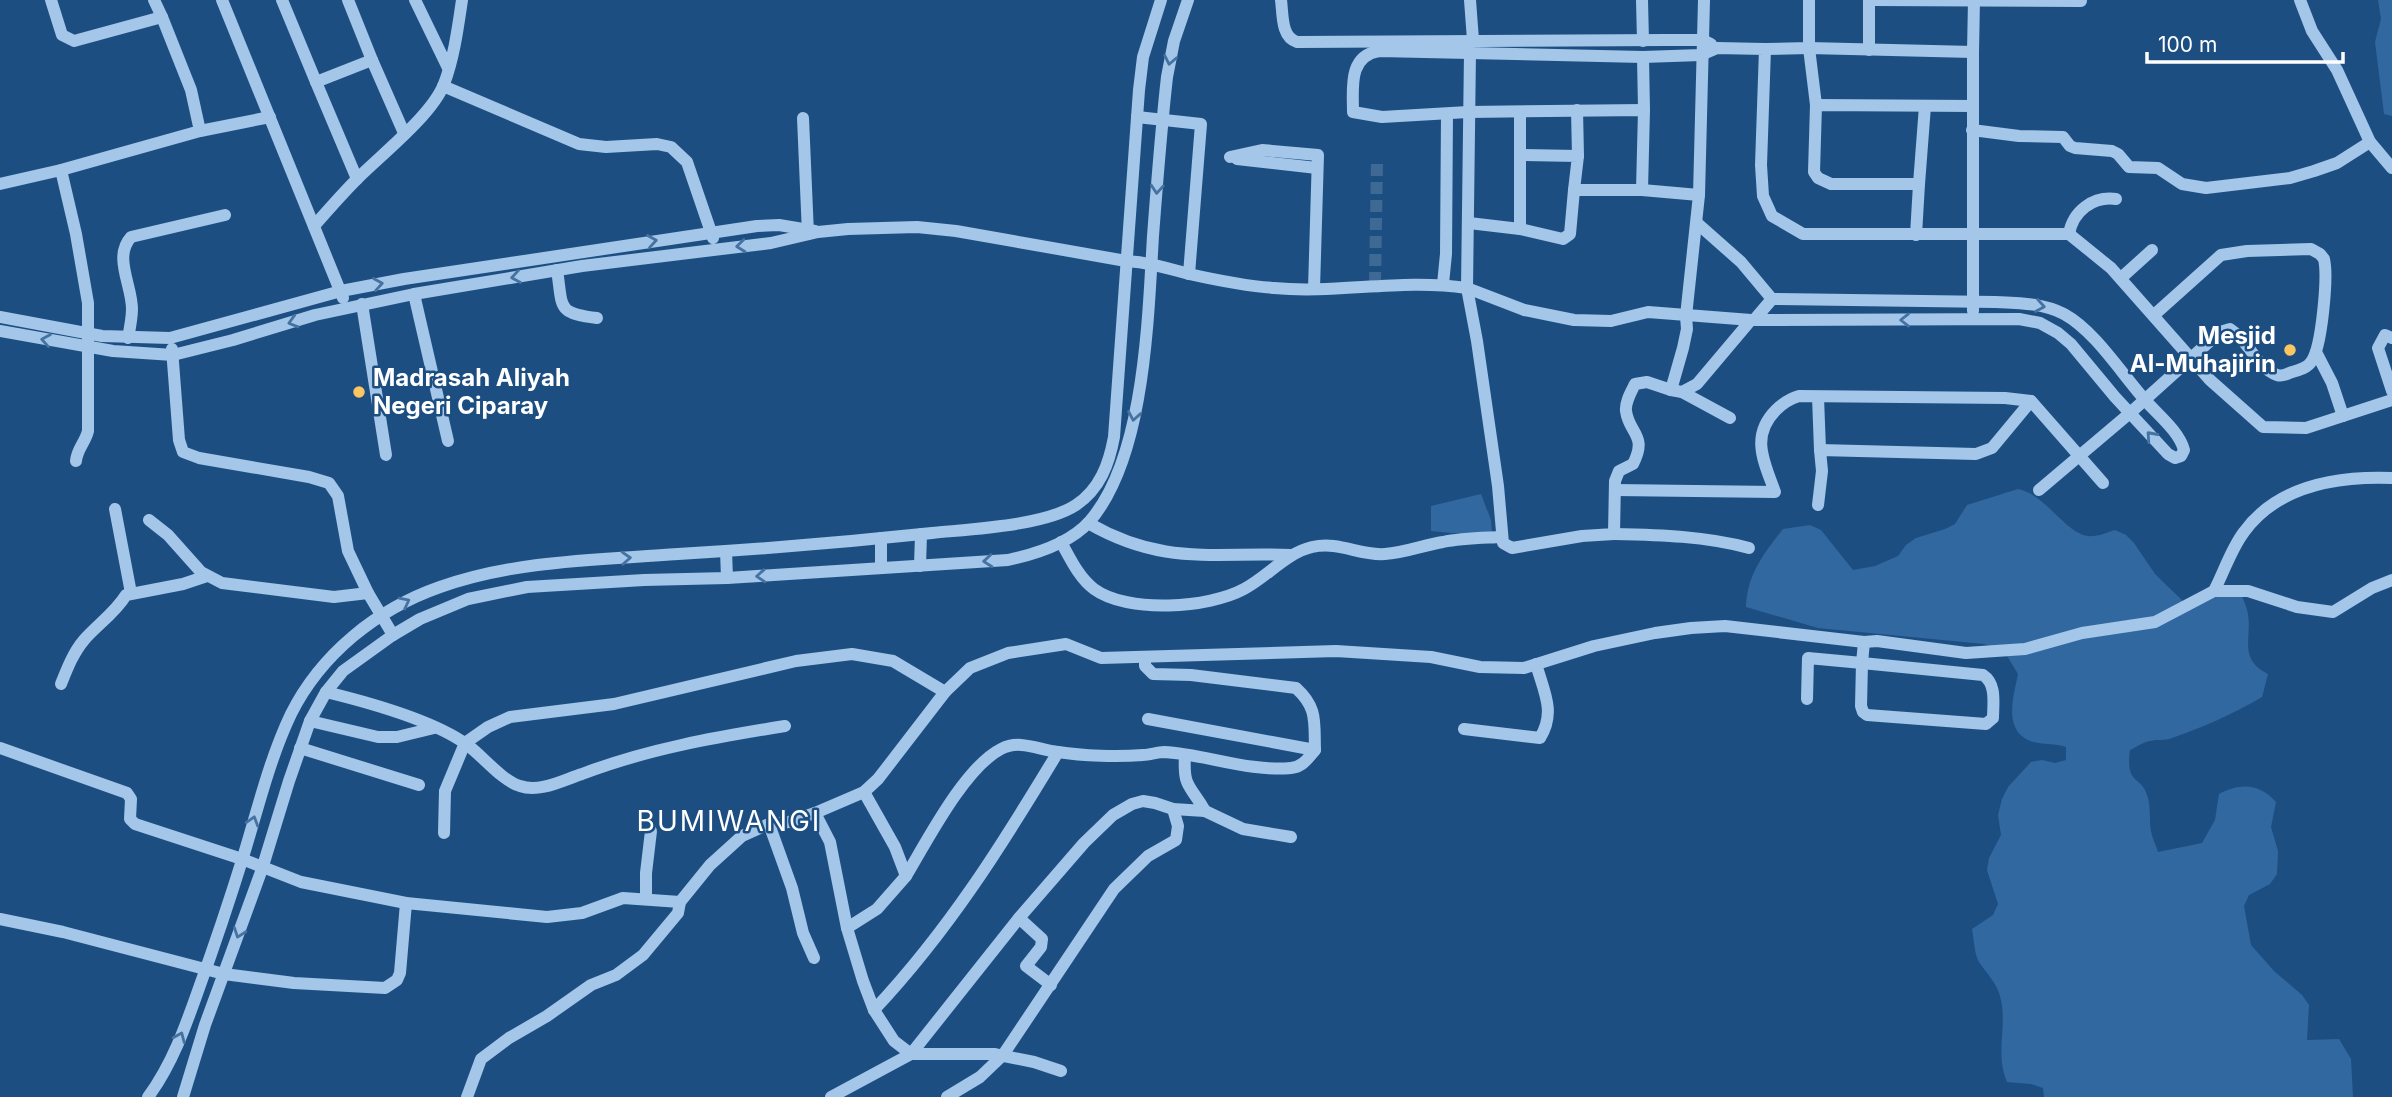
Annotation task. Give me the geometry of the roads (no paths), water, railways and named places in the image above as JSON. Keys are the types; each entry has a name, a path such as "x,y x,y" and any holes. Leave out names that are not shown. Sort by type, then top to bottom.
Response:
{"street":[{"path":"51,0 62,35 74,41 162,17"},
{"path":"154,0 191,90 200,131"},
{"path":"222,0 341,291 345,308"},
{"path":"282,0 357,179"},
{"path":"348,0 404,134"},
{"path":"415,0 448,68"},
{"path":"314,226 416,121 443,86 462,0"},
{"path":"148,1097 216,972 252,864 260,799 291,715 309,685 331,657 354,635 387,624 420,619 468,599 527,586 881,564 1008,560 1037,553 1060,542 1088,523 1111,490 1122,466 1131,435 1147,324 1139,262 1150,120 1143,57 1161,0"},
{"path":"183,1097 216,972 252,864 310,721 326,692 410,598 472,576 523,568 599,560 726,554 881,541 1007,525 1053,515 1077,504 1096,486 1107,465 1114,436 1124,321 1139,262 1150,120 1167,77 1174,41 1188,0"},
{"path":"1281,0 1286,33 1290,39 1297,42 1472,46 1643,57 1701,55 1717,48 1973,52"},
{"path":"1470,0 1472,46 1468,112 1467,288 1498,486 1501,537 1505,545 1512,548 1582,536 1614,534 1680,536 1727,542 1749,548"},
{"path":"1643,0 1643,41"},
{"path":"1677,391 1698,224 1704,0"},
{"path":"1809,0 1809,48 1816,105 1814,172 1818,178 1831,184 1919,184"},
{"path":"1869,50 1871,0 2081,1"},
{"path":"2300,0 2312,31 2337,70 2370,142 2392,168"},
{"path":"1973,319 1974,1"},
{"path":"1644,110 1468,112 1382,117 1353,112 1354,74 1362,57 1379,51 1703,40 1717,48"},
{"path":"1765,48 1760,165 1763,196 1772,216 1803,234 2068,234 2120,278 2190,358 2263,427 2306,428 2392,400"},
{"path":"1642,190 1643,57"},
{"path":"316,82 372,60"},
{"path":"443,86 579,144 606,147 657,144 671,147 687,162 716,248"},
{"path":"1816,105 1973,106"},
{"path":"1916,235 1925,106"},
{"path":"1469,223 1520,229 1563,239 1570,234 1578,156 1577,110"},
{"path":"1520,112 1520,229"},
{"path":"1444,284 1447,114"},
{"path":"0,184 200,131 270,117"},
{"path":"803,118 811,231"},
{"path":"1150,120 1200,124 1189,274"},
{"path":"1972,130 2019,136 2063,137 2075,148 2112,151 2129,167 2158,168 2182,184 2206,188 2290,177 2314,171 2337,163 2370,142"},
{"path":"1314,289 1318,155 1262,150 1230,157 1317,168"},
{"path":"1521,155 1578,156"},
{"path":"61,170 85,279 88,334 88,431 77,451 76,461"},
{"path":"1574,190 1642,190 1699,195"},
{"path":"2068,234 2071,224 2087,206 2104,197 2116,199"},
{"path":"128,338 132,307 122,253 125,244 131,237 225,215"},
{"path":"1698,224 1741,262 1772,299"},
{"path":"0,317 88,334 170,338 341,291 710,232 772,225 811,231 917,227 956,231 1139,262 1189,274 1274,288 1444,284 1467,288 1524,310 1574,320 1611,321 1648,312 1753,320 2019,319 2040,323 2058,333 2071,344 2168,454 2175,458 2181,456 2184,450 2182,444 2091,337 2066,315 2052,308 2021,303 1772,299 1753,320 1697,384 1677,391"},
{"path":"0,331 133,354 173,355 362,304 557,270 771,243 811,231"},
{"path":"1446,254 1468,238"},
{"path":"617,246 618,261"},
{"path":"2039,490 2220,332 2230,329 2242,336 2261,364 2275,374 2282,376 2305,367 2316,352 2324,304 2326,264 2320,254 2311,249 2247,251 2221,255 2154,315"},
{"path":"2120,278 2152,250"},
{"path":"557,270 566,311 572,315 597,318"},
{"path":"414,294 448,441"},
{"path":"362,304 386,455"},
{"path":"2392,338 2385,335 2378,348 2392,391"},
{"path":"170,338 179,440 183,452 198,458 309,477 329,483 340,502 348,551 368,593 387,624"},
{"path":"2316,352 2332,383 2343,416"},
{"path":"1614,534 1615,481 1619,471 1633,464 1637,456 1638,433 1626,410 1634,384 1647,382 1677,391 1730,418"},
{"path":"1615,490 1775,492 1761,455 1764,424 1790,398 1799,396 2005,398 2031,401 2102,483"},
{"path":"1818,397 1822,471 1818,505"},
{"path":"1820,450 1976,454 1992,448 2031,401"},
{"path":"2214,590 2244,532 2270,507 2300,490 2334,479 2392,478"},
{"path":"115,509 131,593"},
{"path":"149,520 168,535 207,576 222,583 321,596 345,597 368,593"},
{"path":"1088,523 1134,545 1165,552 1200,556 1291,555"},
{"path":"920,564 921,535"},
{"path":"1060,542 1079,574 1096,590 1119,600 1157,605 1185,605 1227,597 1255,582 1291,555 1324,545 1382,554 1447,541 1501,537"},
{"path":"881,541 881,564"},
{"path":"726,554 727,575"},
{"path":"599,560 601,581"},
{"path":"523,568 527,586"},
{"path":"61,684 71,658 81,643 126,595 170,587 207,576"},
{"path":"467,1097 481,1059 591,985 616,975 643,955 678,913 680,902 710,864 742,836 768,824 789,822 815,813 864,792 878,779 945,692 970,668 995,656 1023,649 1066,644 1101,658 1336,651 1431,657 1480,667 1524,668 1594,646 1655,633 1725,626 1864,642 1877,640 1966,653 2025,649 2082,632 2155,622 2214,590 2248,591 2297,607 2333,612 2372,588 2392,580"},
{"path":"1807,699 1808,658 1862,663 1983,675 1992,685 1993,718 1986,723 1867,715 1861,706 1862,663 1864,642"},
{"path":"444,833 445,792 465,743 488,727 510,717 614,704 824,656 852,654 893,662 945,692"},
{"path":"847,928 877,909 906,876 963,787 988,757 1000,749 1015,744 1058,752 1142,755 1161,752 1233,765 1291,768 1303,764 1315,750 1314,714 1308,699 1296,688 1191,675 1153,674 1145,666 1145,658"},
{"path":"1464,729 1540,738 1548,726 1550,710 1536,664"},
{"path":"326,692 380,707 434,727 465,743 514,784 533,788 646,754 724,736 785,726"},
{"path":"1147,719 1315,750"},
{"path":"310,721 387,738 434,727"},
{"path":"0,748 128,794 132,802 130,818 135,824 301,882 340,891 406,903 547,917 582,913 622,898 680,902"},
{"path":"299,748 419,785"},
{"path":"874,1010 958,911 1058,752"},
{"path":"1185,755 1184,775 1187,786 1194,792 1205,811"},
{"path":"864,792 895,848 906,876"},
{"path":"831,1097 911,1054 1019,918 1084,843 1113,815 1132,804 1155,803 1173,810 1205,811 1243,830 1291,837"},
{"path":"947,1097 980,1077 1003,1055 1114,889 1148,856 1176,839 1178,826 1173,810"},
{"path":"815,813 830,842 847,928 863,981 874,1010 890,1037 911,1054 1003,1055 1061,1071"},
{"path":"768,824 814,958"},
{"path":"646,898 651,831"},
{"path":"0,919 216,972 304,984 388,986 397,980 400,973 406,903"},
{"path":"1019,918 1042,939 1041,947 1026,966 1051,985"}],"tunnel":[{"path":"1375,284 1377,160"}],"place":[{"name":"Mesjid Al-Muhajirin","path":"2290,350"},
{"name":"Madrasah Aliyah Negeri Ciparay","path":"359,392"}],"district":[{"name":"BUMIWANGI","path":"729,821"}]}
